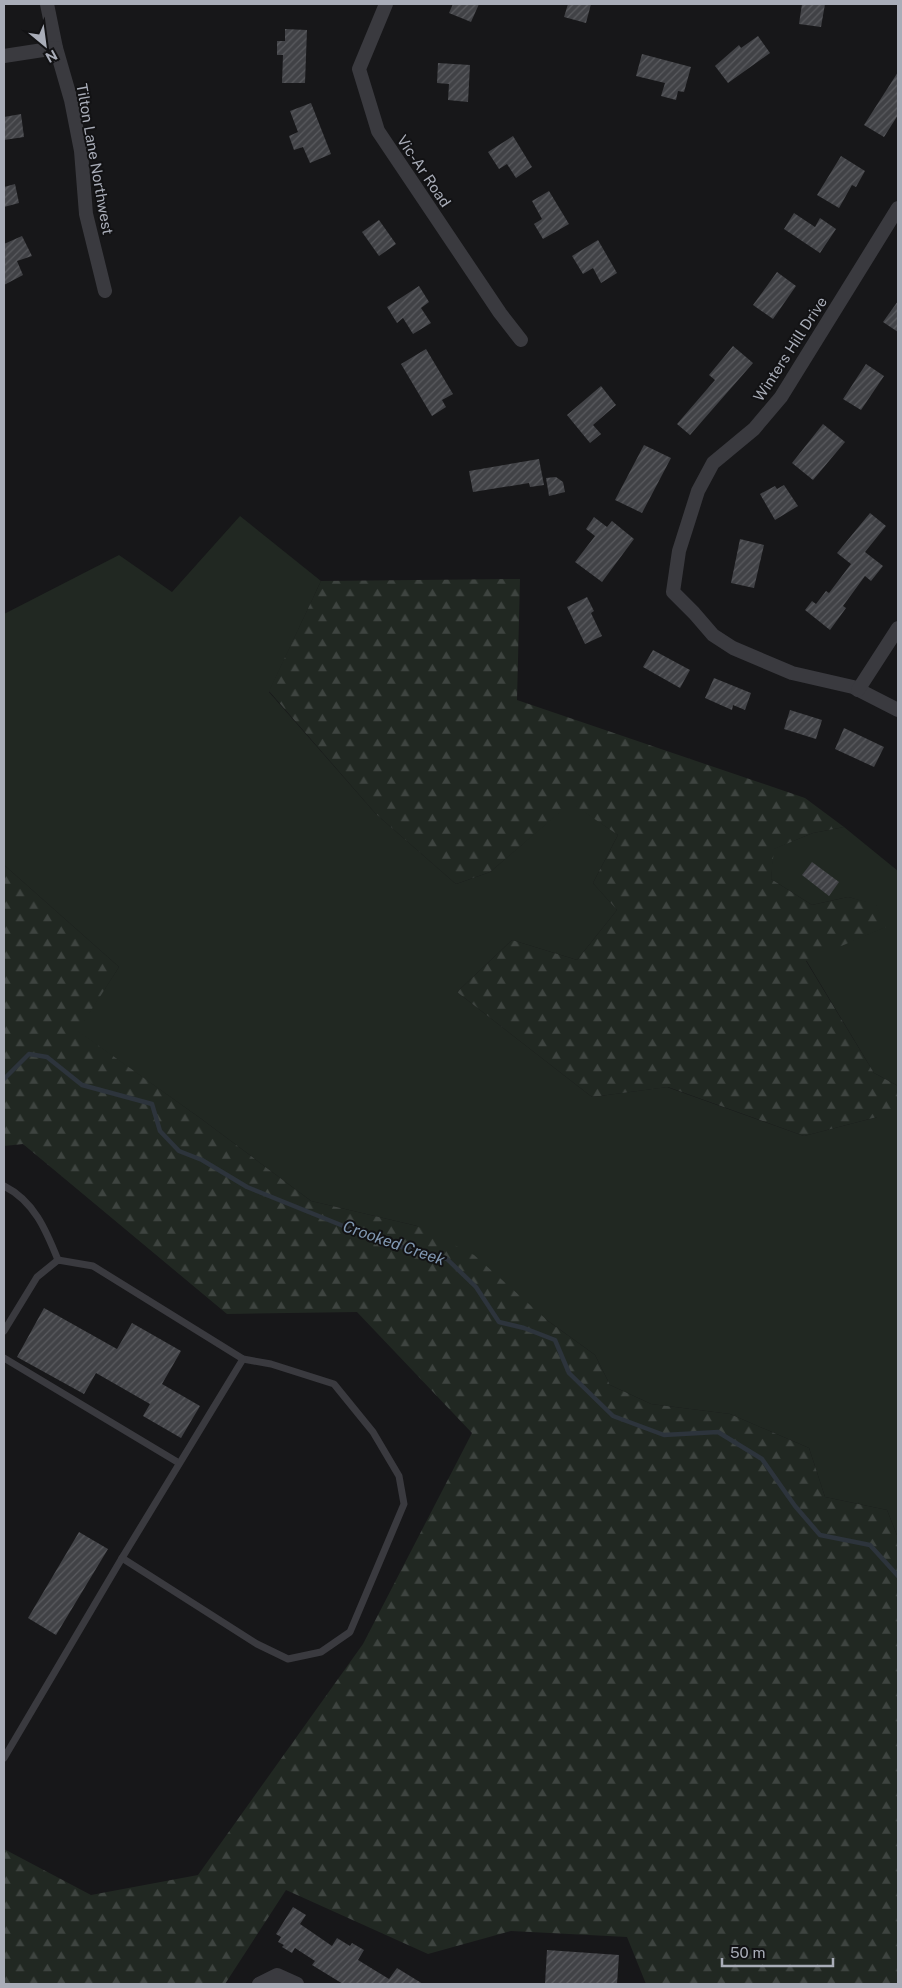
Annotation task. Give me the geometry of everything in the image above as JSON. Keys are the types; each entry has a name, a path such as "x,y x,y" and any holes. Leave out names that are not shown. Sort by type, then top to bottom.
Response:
{"street":[{"name":"Tilton Lane Northwest","path":"46,4 71,100 81,151 86,214 105,291"},
{"name":"Vic-Ar Road","path":"386,4 359,69 378,130 500,313 521,340"},
{"path":"4,56 56,48"},
{"name":"Winters Hill Drive","path":"898,208 781,397 754,429 713,463 698,491 679,551 673,592 694,613 712,636 733,648 792,673 858,690 898,710"},
{"path":"858,690 898,628"},
{"path":"259,1984 277,1975 297,1984"}],"lane":[{"path":"4,1186 25,1198 47,1234 58,1260"},
{"path":"4,1331 37,1277 58,1260 93,1266 243,1359 270,1364 334,1384 374,1432 399,1476 404,1504 350,1632 321,1652 288,1659 257,1644 122,1558"},
{"path":"4,1358 179,1463"},
{"path":"4,1758 6,1747 243,1359"}],"green space":[{"path":"240,516 321,581 269,692 376,814 456,884 490,872 571,802 618,835 593,883 617,910 577,960 512,940 457,992 592,1097 667,1087 804,1136 877,1117 898,1117 898,1538 887,1510 825,1497 809,1448 730,1414 651,1404 610,1385 595,1355 417,1226 311,1201 200,1118 77,1031 119,967 4,865 4,614 119,555 172,592"},
{"path":"520,579 517,700 805,798 844,827 813,833 774,849 771,879 812,905 848,897 876,904 886,927 806,961 874,1073 898,1086 898,1117 877,1117 804,1136 668,1087 592,1097 457,992 512,940 577,960 617,910 593,883 618,835 571,803 490,872 456,884 376,814 269,691 321,581"},
{"path":"844,827 898,871 898,1086 874,1073 806,960 885,927 876,905 848,897 812,905 771,879 773,849 813,833"},
{"path":"4,865 119,967 78,1031 200,1118 311,1201 417,1226 474,1255 548,1321 595,1355 610,1385 651,1404 730,1414 809,1448 825,1497 887,1510 898,1538 898,1984 646,1984 627,1937 511,1931 428,1954 286,1890 225,1984 4,1984 4,1849 91,1895 198,1875 363,1644 472,1433 357,1312 227,1314 23,1144 4,1146"}],"building":[{"path":"453,4 479,4 471,22 449,13"},
{"path":"568,4 591,4 586,23 564,17"},
{"path":"802,4 825,4 821,27 799,24"},
{"path":"285,29 307,30 305,83 282,83 283,55 277,55 277,41 285,41"},
{"path":"758,36 770,53 728,83 715,66 739,45 741,48"},
{"path":"642,54 691,67 684,92 678,91 676,100 661,96 665,83 636,76"},
{"path":"438,63 470,65 468,102 448,100 449,84 437,83"},
{"path":"898,72 898,115 884,137 864,125"},
{"path":"311,103 331,154 310,163 303,147 294,150 289,136 298,132 290,111"},
{"path":"21,114 24,137 4,140 4,117"},
{"path":"513,136 532,167 516,178 507,164 499,169 488,152"},
{"path":"841,156 865,171 856,187 852,185 839,208 817,195"},
{"path":"15,184 19,203 4,207 4,187"},
{"path":"549,191 569,224 543,239 534,224 542,219 532,201"},
{"path":"794,213 815,227 820,218 836,229 820,253 784,229"},
{"path":"379,220 396,244 379,256 362,232"},
{"path":"22,236 32,256 17,261 23,275 4,285 4,244"},
{"path":"598,240 617,273 601,283 593,268 583,274 572,256"},
{"path":"777,272 796,286 773,319 753,305"},
{"path":"419,286 429,302 421,308 431,323 413,334 403,318 397,323 387,307"},
{"path":"898,301 898,332 883,322"},
{"path":"733,346 753,363 690,435 677,424 715,380 709,375"},
{"path":"426,349 453,394 442,400 446,407 432,416 401,364"},
{"path":"866,364 884,376 861,410 843,399"},
{"path":"601,386 616,405 593,425 601,434 590,443 567,415"},
{"path":"823,424 845,442 813,480 792,463"},
{"path":"644,445 671,458 642,513 615,500"},
{"path":"539,459 544,485 530,487 529,483 473,492 469,471"},
{"path":"556,477 563,482 565,492 549,496 546,478"},
{"path":"784,485 798,506 775,520 760,494 775,486 777,489"},
{"path":"870,513 886,526 865,552 883,566 871,581 865,576 843,606 846,608 830,630 805,610 812,601 816,604 826,591 829,593 851,564 837,553"},
{"path":"594,517 607,527 612,521 634,539 602,582 575,562 595,536 586,529"},
{"path":"740,539 764,545 754,588 731,583"},
{"path":"587,597 594,611 591,613 602,636 585,644 567,607"},
{"path":"653,650 690,670 680,688 643,667"},
{"path":"714,678 751,693 745,710 733,705 732,710 705,698"},
{"path":"790,710 822,720 816,739 784,729"},
{"path":"844,728 884,747 874,767 835,749"},
{"path":"812,862 839,882 829,896 802,875"},
{"path":"44,1308 117,1349 132,1323 181,1351 162,1384 200,1406 181,1438 143,1416 150,1404 96,1373 84,1394 17,1357"},
{"path":"79,1532 108,1549 56,1635 28,1618"},
{"path":"293,1907 306,1915 300,1924 332,1946 337,1938 350,1946 352,1943 364,1950 358,1960 389,1979 397,1968 423,1984 343,1984 312,1965 315,1961 295,1948 292,1953 278,1942 281,1937 276,1934"},
{"path":"547,1950 619,1955 617,1984 545,1984"}],"waterway":[{"name":"Crooked Creek","path":"4,1079 29,1054 47,1057 82,1085 152,1104 160,1131 179,1151 202,1160 247,1187 383,1242 447,1259 476,1287 499,1322 524,1328 555,1340 569,1373 613,1416 664,1435 718,1432 762,1459 795,1506 820,1535 870,1545 898,1576"}]}
